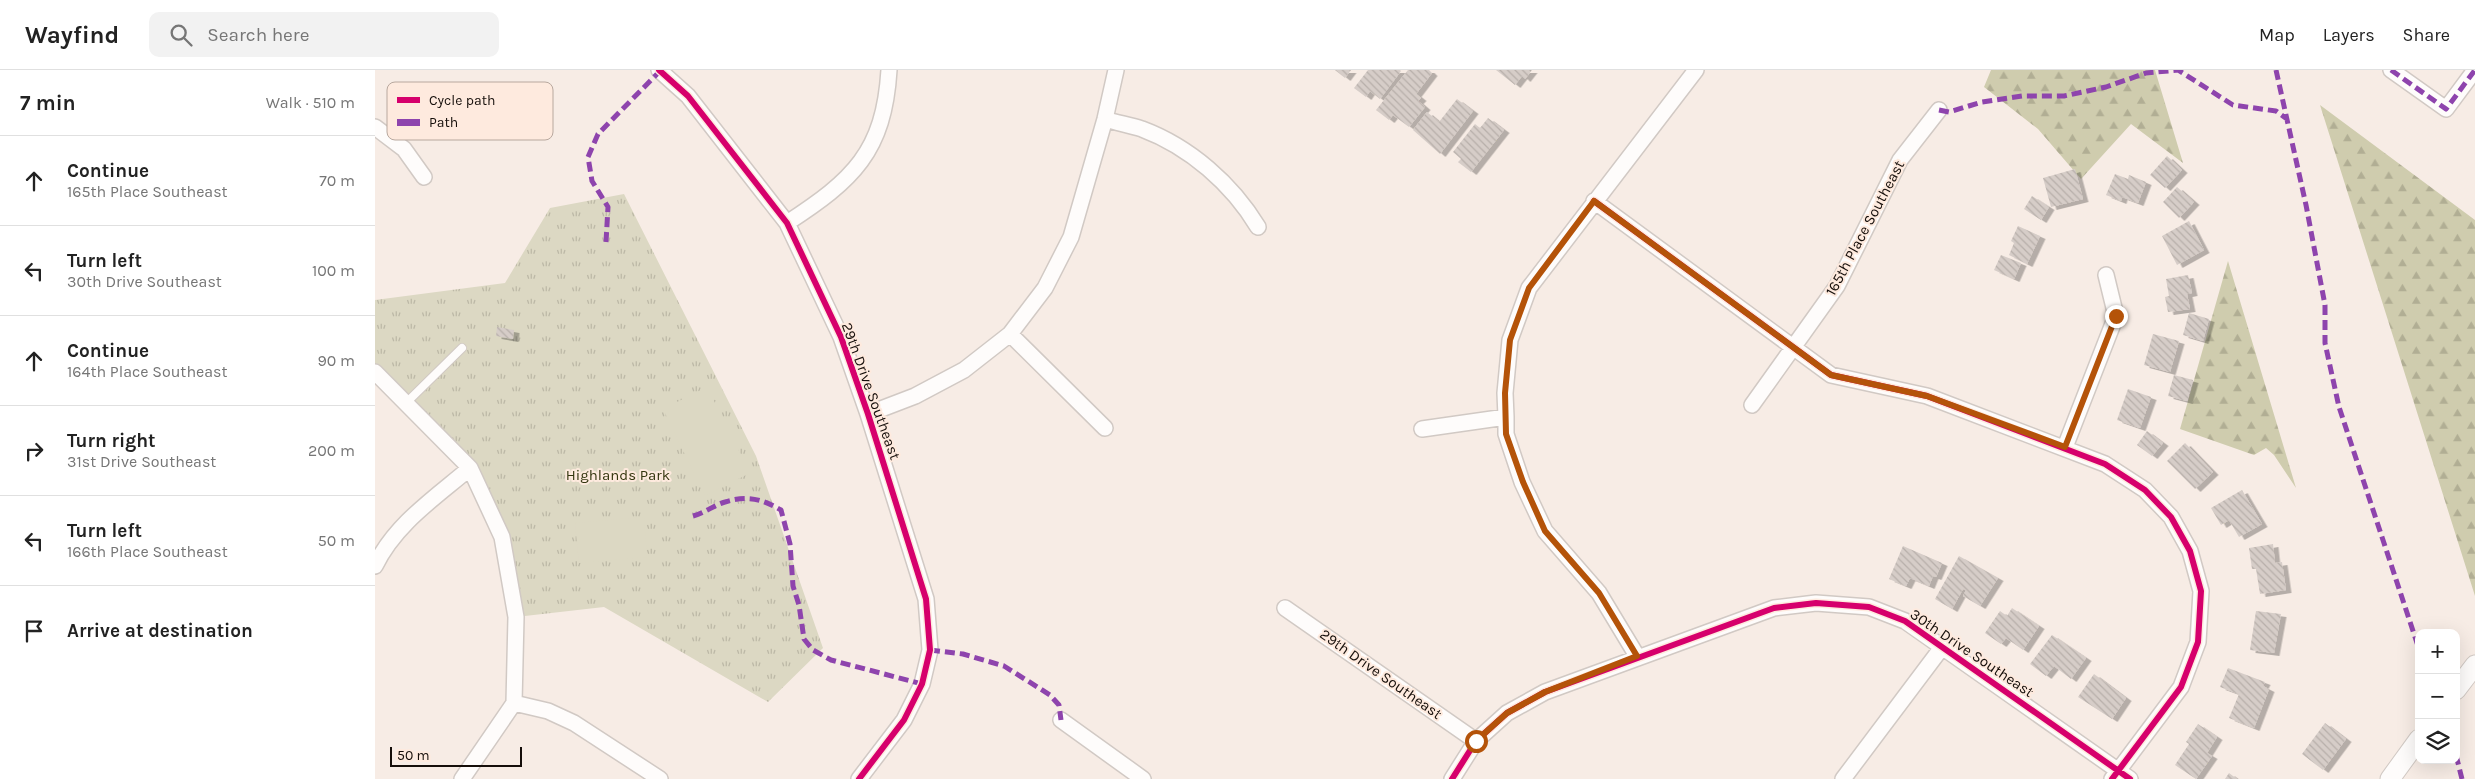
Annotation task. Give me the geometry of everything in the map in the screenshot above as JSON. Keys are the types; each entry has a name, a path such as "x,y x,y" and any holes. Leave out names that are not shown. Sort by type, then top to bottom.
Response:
{"street":[{"name":"29th Drive Southeast","path":"659,70 688,96 787,223 841,337 907,534 926,599 930,650 922,684 905,720 859,779"},
{"path":"787,223 826,198 845,181 867,155 880,128 889,70"},
{"path":"868,414 915,396 964,370 1010,334 1045,288 1071,237 1105,120 1116,70"},
{"path":"1452,779 1476,741 1507,713 1545,692 1637,656 1599,593 1545,531 1520,474 1506,434 1505,393 1510,340 1529,288 1696,70"},
{"path":"2391,70 2446,109 2475,70"},
{"name":"165th Place Southeast","path":"1752,405 1837,286 1901,160 1939,110"},
{"path":"1105,120 1142,129 1173,144 1210,170 1244,205 1258,228"},
{"path":"375,127 387,136"},
{"path":"392,140 404,149 424,177"},
{"path":"1594,201 1831,375 1927,396 2065,447 2105,464 2145,490 2171,517 2190,551 2201,591 2197,642 2181,687 2120,776"},
{"path":"2065,447 2116,316 2106,275"},
{"path":"1010,334 1105,428"},
{"path":"375,372 471,468 502,537 516,617 515,703 462,779"},
{"path":"1422,430 1506,416"},
{"path":"375,566 381,554 404,525 471,468"},
{"name":"30th Drive Southeast","path":"1637,656 1774,608 1816,603 1869,607 1905,620 2120,776"},
{"name":"29th Drive Southeast","path":"1285,608 1476,741"},
{"path":"1843,779 1943,646"},
{"path":"2465,686 2475,665"},
{"path":"515,703 548,711 574,722 660,779"},
{"path":"1061,720 1143,779"},
{"path":"2390,779 2415,745"}],"lane":[{"path":"406,403 462,348"}],"green space":[{"path":"1991,70 2155,70 2183,163 2131,124 2081,179 2038,129 1984,87"},
{"path":"2320,105 2475,220 2475,596"},
{"name":"Highlands Park","path":"624,194 756,456 823,648 768,702 604,607 516,617 502,537 470,468 375,372 375,300 505,283 550,208"},
{"path":"2228,261 2296,488 2274,455 2266,448 2254,455 2180,429"},
{"path":"707,387 750,473 705,496 663,409"},
{"path":"644,517 647,557 579,563 575,523"}],"building":[{"path":"1335,70 1351,70 1345,78"},
{"path":"1368,70 1401,71 1380,99 1370,91 1366,97 1354,88"},
{"path":"1408,70 1429,70 1432,73 1416,94 1421,98 1418,101 1425,107 1409,127 1393,115 1389,120 1376,110"},
{"path":"1496,70 1532,70 1525,79 1522,76 1515,85"},
{"path":"1457,99 1473,111 1440,154 1413,130 1427,112 1439,122"},
{"path":"1488,118 1504,130 1471,172 1458,162 1461,159 1453,152 1475,124 1480,128"},
{"path":"2167,156 2182,170 2165,188 2150,175"},
{"path":"2075,169 2083,199 2051,207 2043,178"},
{"path":"2115,174 2128,179 2129,175 2146,182 2138,203 2122,197 2121,201 2106,195"},
{"path":"2177,187 2194,202 2179,218 2163,202"},
{"path":"2032,196 2049,207 2041,220 2024,209"},
{"path":"2189,221 2204,250 2177,265 2162,236"},
{"path":"2018,226 2040,236 2027,264 2009,255 2014,243 2011,241"},
{"path":"2001,255 2021,263 2014,279 1994,270"},
{"path":"2188,275 2192,293 2187,294 2190,309 2168,312 2165,297 2169,296 2166,279"},
{"path":"2189,313 2209,319 2203,341 2183,335"},
{"path":"497,327 514,330 513,339 496,336"},
{"path":"2153,334 2179,341 2170,372 2144,365"},
{"path":"2174,375 2193,380 2187,401 2168,396"},
{"path":"2128,389 2151,397 2140,428 2117,420"},
{"path":"2147,431 2163,443 2152,456 2137,445"},
{"path":"2185,443 2213,472 2195,489 2167,461"},
{"path":"2242,490 2262,524 2239,537 2229,520 2221,525 2211,508"},
{"path":"2273,544 2275,563 2282,562 2286,590 2260,594 2256,569 2252,569 2249,548"},
{"path":"1903,546 1942,563 1936,577 1933,576 1929,586 1910,578 1906,586 1889,579"},
{"path":"1959,556 1998,578 1980,606 1963,596 1966,590 1963,589 1952,609 1935,599"},
{"path":"2012,608 2039,626 2023,650 2006,638 2001,644 1985,633 2000,611 2007,616"},
{"path":"2256,611 2281,614 2274,653 2250,650"},
{"path":"2052,635 2086,658 2071,679 2054,666 2046,676 2030,664"},
{"path":"2228,668 2265,682 2263,686 2269,689 2254,728 2229,718 2239,694 2220,687"},
{"path":"2094,674 2126,698 2112,719 2078,697"},
{"path":"2325,723 2346,739 2323,770 2302,754"},
{"path":"2198,724 2217,737 2207,753 2212,756 2196,779 2175,765 2189,744 2186,742"},
{"path":"2229,773 2237,779 2225,779"}],"marked path":[{"path":"1939,110 1949,112 1982,102 2022,96 2064,96 2106,87 2146,73 2178,70 2233,105 2276,111 2287,119"},
{"path":"2276,70 2306,205 2325,305 2325,343 2339,407 2415,637"},
{"path":"2391,70 2446,109 2475,70"},
{"path":"606,242 608,207 592,181 588,157 598,134 660,71"},
{"path":"693,516 721,503 741,499 755,499 781,510 790,544 793,586 799,605 804,639 813,650 831,660 922,684"},
{"path":"930,650 963,654 1004,666 1050,695 1059,705 1061,720"},
{"path":"2458,764 2462,779"}],"cycle path":[{"path":"659,70 688,96 787,223 841,337 868,414 926,599 930,650 922,684 904,720 859,779"},
{"path":"1594,201 1831,375 1927,396 2105,464 2145,490 2171,517 2190,551 2201,591 2198,642 2181,687 2112,779"},
{"path":"1452,779 1476,741 1507,713 1545,692 1774,608 1816,603 1869,607 1905,621 2130,779"}],"route":[{"path":"1476,741 1507,713 1545,692 1637,656 1599,593 1545,531 1523,482 1506,434 1505,393 1510,340 1529,288 1594,201 1831,375 1927,396 2065,447 2116,316"}]}
